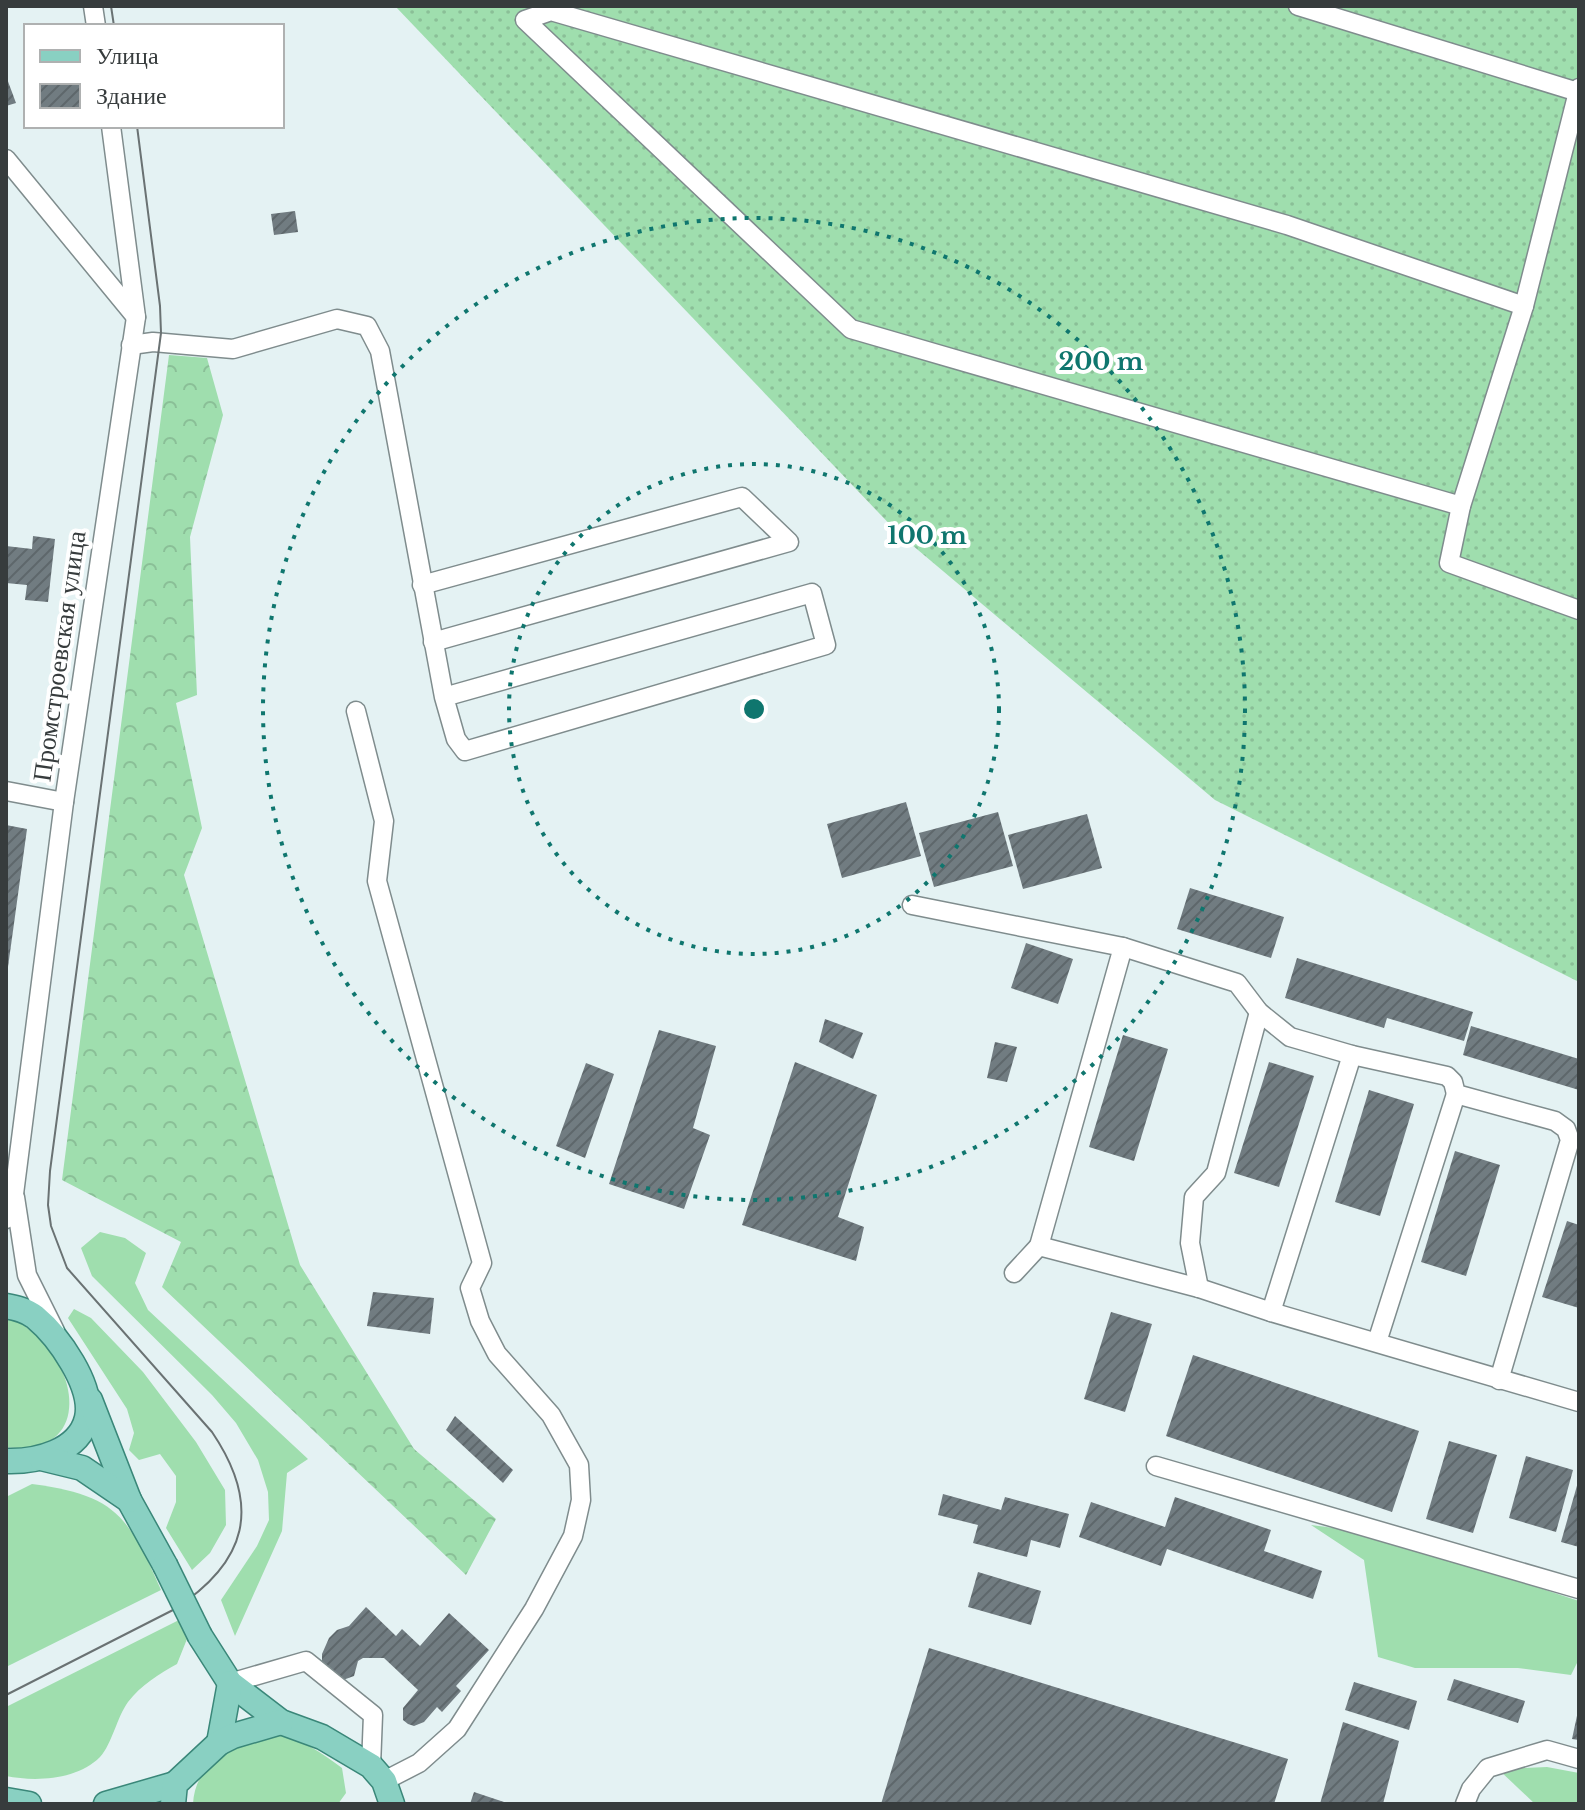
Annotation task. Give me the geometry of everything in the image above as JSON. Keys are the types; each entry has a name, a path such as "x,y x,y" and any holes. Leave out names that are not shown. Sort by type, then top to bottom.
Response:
{"main road":[{"path":"6,1306 34,1316 63,1346 88,1394 129,1500 200,1636 230,1683 281,1722 322,1737 386,1792"},
{"path":"19,1463 56,1453 74,1438 87,1419 88,1394"},
{"path":"19,1463 82,1468 129,1500"},
{"path":"219,1743 230,1683"},
{"path":"106,1804 174,1794 219,1743 281,1722"},
{"path":"6,1800 29,1804"}],"street":[{"path":"1298,6 1578,90 1524,306 1461,506 1449,563 1579,610"},
{"path":"1461,506 851,329 525,20 551,11 1287,225 1524,306"},
{"name":"Промстроевская улица","path":"12,1187 64,802 136,317 111,128"},
{"path":"6,159 136,317"},
{"path":"131,345 153,342 233,349 337,319 367,326 380,351 444,697 456,739 465,751 826,645 812,593 444,697"},
{"path":"422,585 742,497 789,542 433,642"},
{"path":"356,711 384,821 377,881 482,1263 470,1288 480,1321 497,1354 551,1415 579,1465 581,1500 573,1536 534,1609 457,1729 386,1792"},
{"path":"6,791 64,802"},
{"path":"912,905 1123,947 1237,983 1259,1012 1290,1037 1352,1055 1447,1076 1453,1082 1456,1094 1377,1342"},
{"path":"1014,1273 1039,1246 1123,947"},
{"path":"1199,1288 1190,1243 1194,1197 1216,1173 1259,1012"},
{"path":"1271,1312 1352,1055"},
{"path":"1456,1094 1555,1121 1566,1129 1570,1140 1499,1380"},
{"path":"6,1219 12,1187"},
{"path":"12,1187 27,1275 63,1346"},
{"path":"1039,1246 1199,1288 1579,1402"},
{"path":"1156,1466 1579,1589"},
{"path":"230,1683 306,1661 373,1715 386,1792"},
{"path":"1465,1804 1471,1789 1488,1768 1547,1750 1579,1759"}],"green space":[{"path":"395,6 1579,6 1579,982 1215,800 899,534"},
{"path":"169,355 207,358 223,415 190,537 197,695 176,703 202,828 184,875 300,1265 414,1449 496,1519 466,1575 162,1287 181,1242 62,1180"},
{"path":"100,1232 125,1238 146,1253 135,1283 148,1310 308,1459 287,1473 282,1531 235,1636 221,1600 257,1546 269,1520 268,1492 258,1460 236,1423 212,1395 92,1276 81,1248"},
{"path":"74,1309 91,1318 143,1372 196,1442 225,1490 226,1525 210,1553 192,1570 166,1528 176,1502 176,1476 160,1454 139,1460 129,1450 134,1433 127,1409 68,1318"},
{"path":"6,1319 23,1325 49,1349 61,1368 68,1388 69,1408 64,1426 53,1439 33,1447 6,1447"},
{"path":"32,1484 83,1495 115,1513 139,1543 161,1590 6,1667 6,1497"},
{"path":"1311,1525 1413,1546 1579,1601 1579,1659 1571,1675 1518,1668 1415,1668 1378,1657 1364,1560"},
{"path":"179,1620 187,1639 177,1664 144,1685 128,1702 100,1757 91,1765 68,1775 43,1779 6,1776 6,1707"},
{"path":"275,1733 310,1747 342,1768 346,1793 338,1804 193,1804 196,1787 216,1757 235,1744"},
{"path":"1547,1767 1579,1773 1579,1804 1535,1804 1498,1769"}],"building":[{"path":"6,76 16,103 6,106"},
{"path":"295,211 298,232 274,235 271,214"},
{"path":"33,536 55,539 48,602 25,600 27,585 6,583 6,546 32,549"},
{"path":"906,802 921,856 842,878 827,824"},
{"path":"998,812 1013,866 934,887 919,833"},
{"path":"1087,814 1102,868 1023,889 1008,835"},
{"path":"6,825 27,829 8,967 6,967"},
{"path":"1190,888 1284,917 1271,958 1177,929"},
{"path":"1026,943 1073,959 1058,1004 1011,988"},
{"path":"1297,958 1473,1012 1464,1041 1387,1018 1384,1028 1285,998"},
{"path":"825,1019 863,1033 853,1059 819,1042"},
{"path":"1471,1026 1579,1059 1579,1090 1463,1055"},
{"path":"659,1030 716,1046 693,1128 710,1135 684,1209 609,1184"},
{"path":"1123,1035 1168,1049 1134,1161 1089,1147"},
{"path":"995,1042 1017,1047 1007,1082 987,1078"},
{"path":"795,1062 877,1095 838,1217 864,1227 856,1261 742,1225"},
{"path":"1269,1062 1314,1076 1279,1187 1234,1173"},
{"path":"586,1063 614,1074 585,1158 556,1146"},
{"path":"1369,1090 1414,1104 1380,1216 1335,1202"},
{"path":"1455,1151 1500,1165 1466,1276 1421,1262"},
{"path":"1567,1221 1579,1225 1579,1308 1542,1297"},
{"path":"373,1292 434,1298 430,1334 367,1326"},
{"path":"1111,1312 1152,1324 1125,1412 1084,1399"},
{"path":"1193,1355 1419,1431 1392,1512 1166,1436"},
{"path":"455,1416 513,1470 503,1483 446,1430"},
{"path":"1449,1441 1497,1455 1473,1533 1426,1519"},
{"path":"1526,1456 1573,1470 1556,1532 1509,1518"},
{"path":"1579,1482 1579,1547 1561,1542"},
{"path":"943,1494 1001,1510 1005,1497 1069,1514 1060,1548 1031,1540 1027,1557 973,1543 978,1525 938,1515"},
{"path":"1175,1497 1271,1530 1264,1551 1322,1571 1313,1599 1167,1549 1161,1566 1079,1537 1091,1502 1165,1527"},
{"path":"978,1572 1041,1591 1031,1625 968,1607"},
{"path":"366,1607 396,1636 402,1629 420,1646 449,1613 489,1650 456,1686 461,1691 442,1712 437,1707 424,1722 414,1726 408,1724 403,1720 403,1708 418,1690 384,1658 363,1658 358,1661 354,1676 343,1680 322,1663 322,1654 329,1638 337,1630 349,1626"},
{"path":"929,1648 1288,1759 1274,1804 881,1804"},
{"path":"1454,1679 1525,1701 1518,1723 1447,1700"},
{"path":"1354,1682 1417,1701 1409,1730 1345,1710"},
{"path":"1579,1712 1579,1740 1572,1739"},
{"path":"1343,1722 1399,1741 1383,1804 1320,1804"},
{"path":"474,1792 507,1803 507,1804 470,1804"}],"tram line":[{"path":"111,6 114,24"},
{"path":"6,1695 173,1610 198,1592 218,1572 231,1552 239,1531 241,1508 238,1484 212,1432 67,1268 51,1226 48,1205 161,333 137,128"}]}
